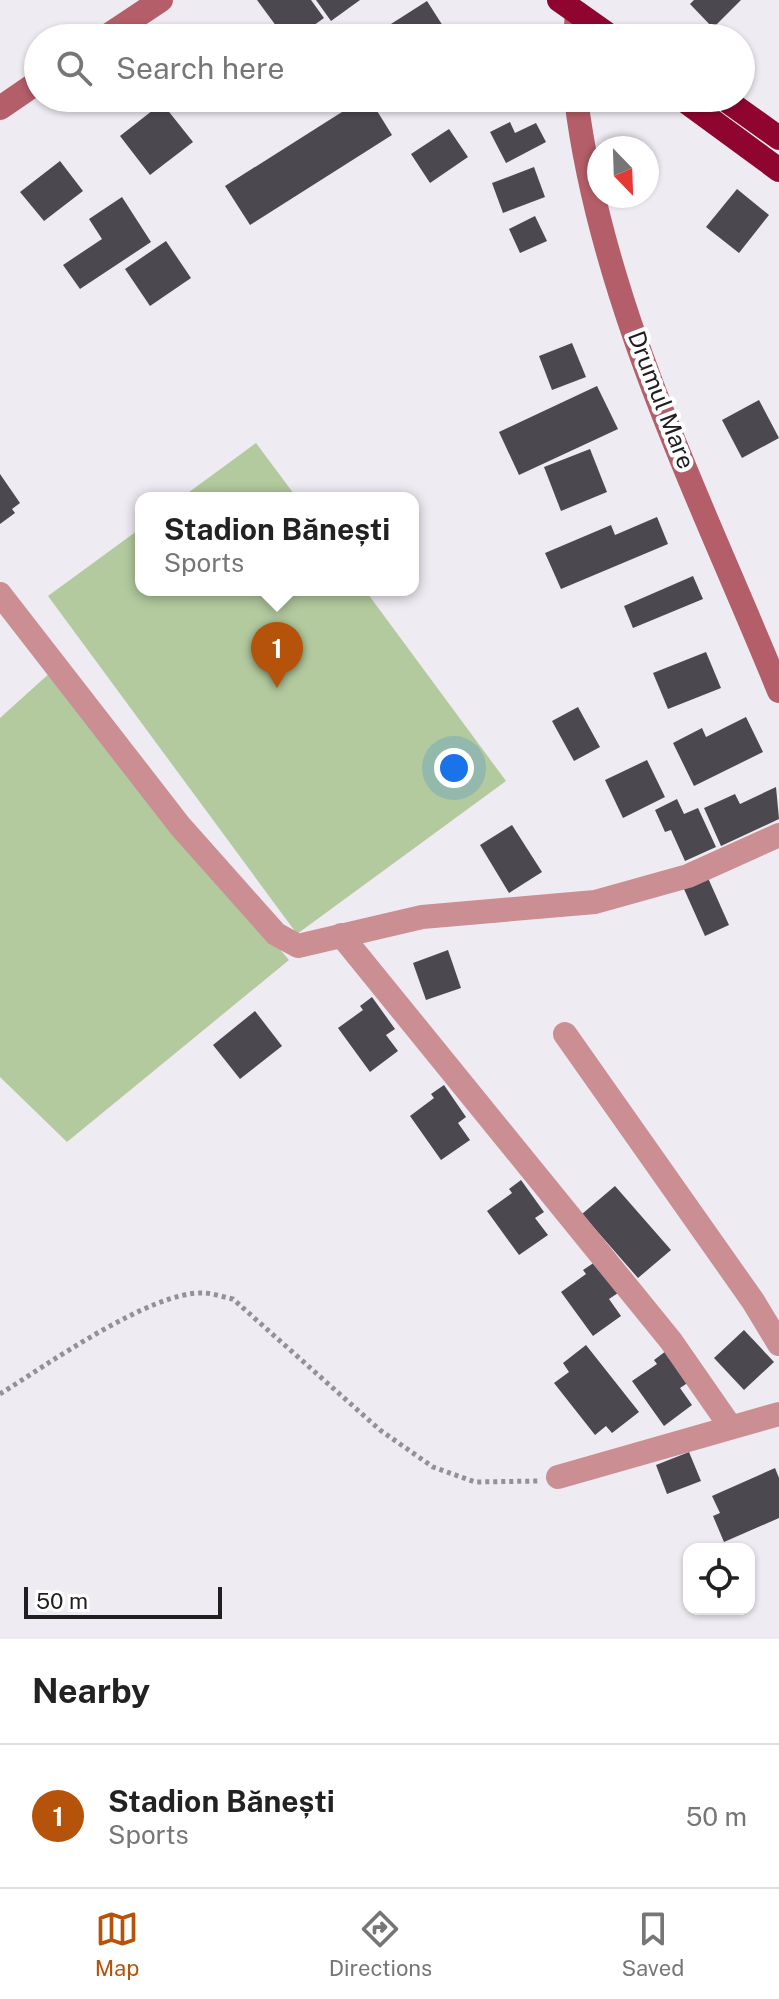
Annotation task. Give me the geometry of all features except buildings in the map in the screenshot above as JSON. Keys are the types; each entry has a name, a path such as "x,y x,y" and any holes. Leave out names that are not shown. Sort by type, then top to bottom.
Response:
{"highway":[{"path":"568,6 593,24"},
{"path":"700,112 779,170"},
{"path":"743,112 779,138"}],"street":[{"path":"125,24 161,0"},
{"path":"0,108 24,92"},
{"name":"Drumul Mare","path":"578,112 587,171 620,287 697,494 779,691"},
{"path":"0,594 180,826 276,934 298,946 422,917 595,902 688,876 779,835"},
{"path":"341,935 671,1341 730,1426"},
{"path":"565,1034 753,1301 779,1344"},
{"path":"558,1477 779,1414"}],"path":[{"path":"0,1394 68,1350 160,1303 201,1293 233,1299 380,1430 433,1467 475,1482 527,1483 558,1477"}],"green space":[{"path":"256,443 293,492 189,492"},
{"path":"135,532 135,596 369,596 506,781 297,934 48,596"},
{"path":"52,671 109,748 289,960 67,1142 0,1077 0,718"}],"place":[{"name":"Stadion Bănești","path":"277,688"}]}
